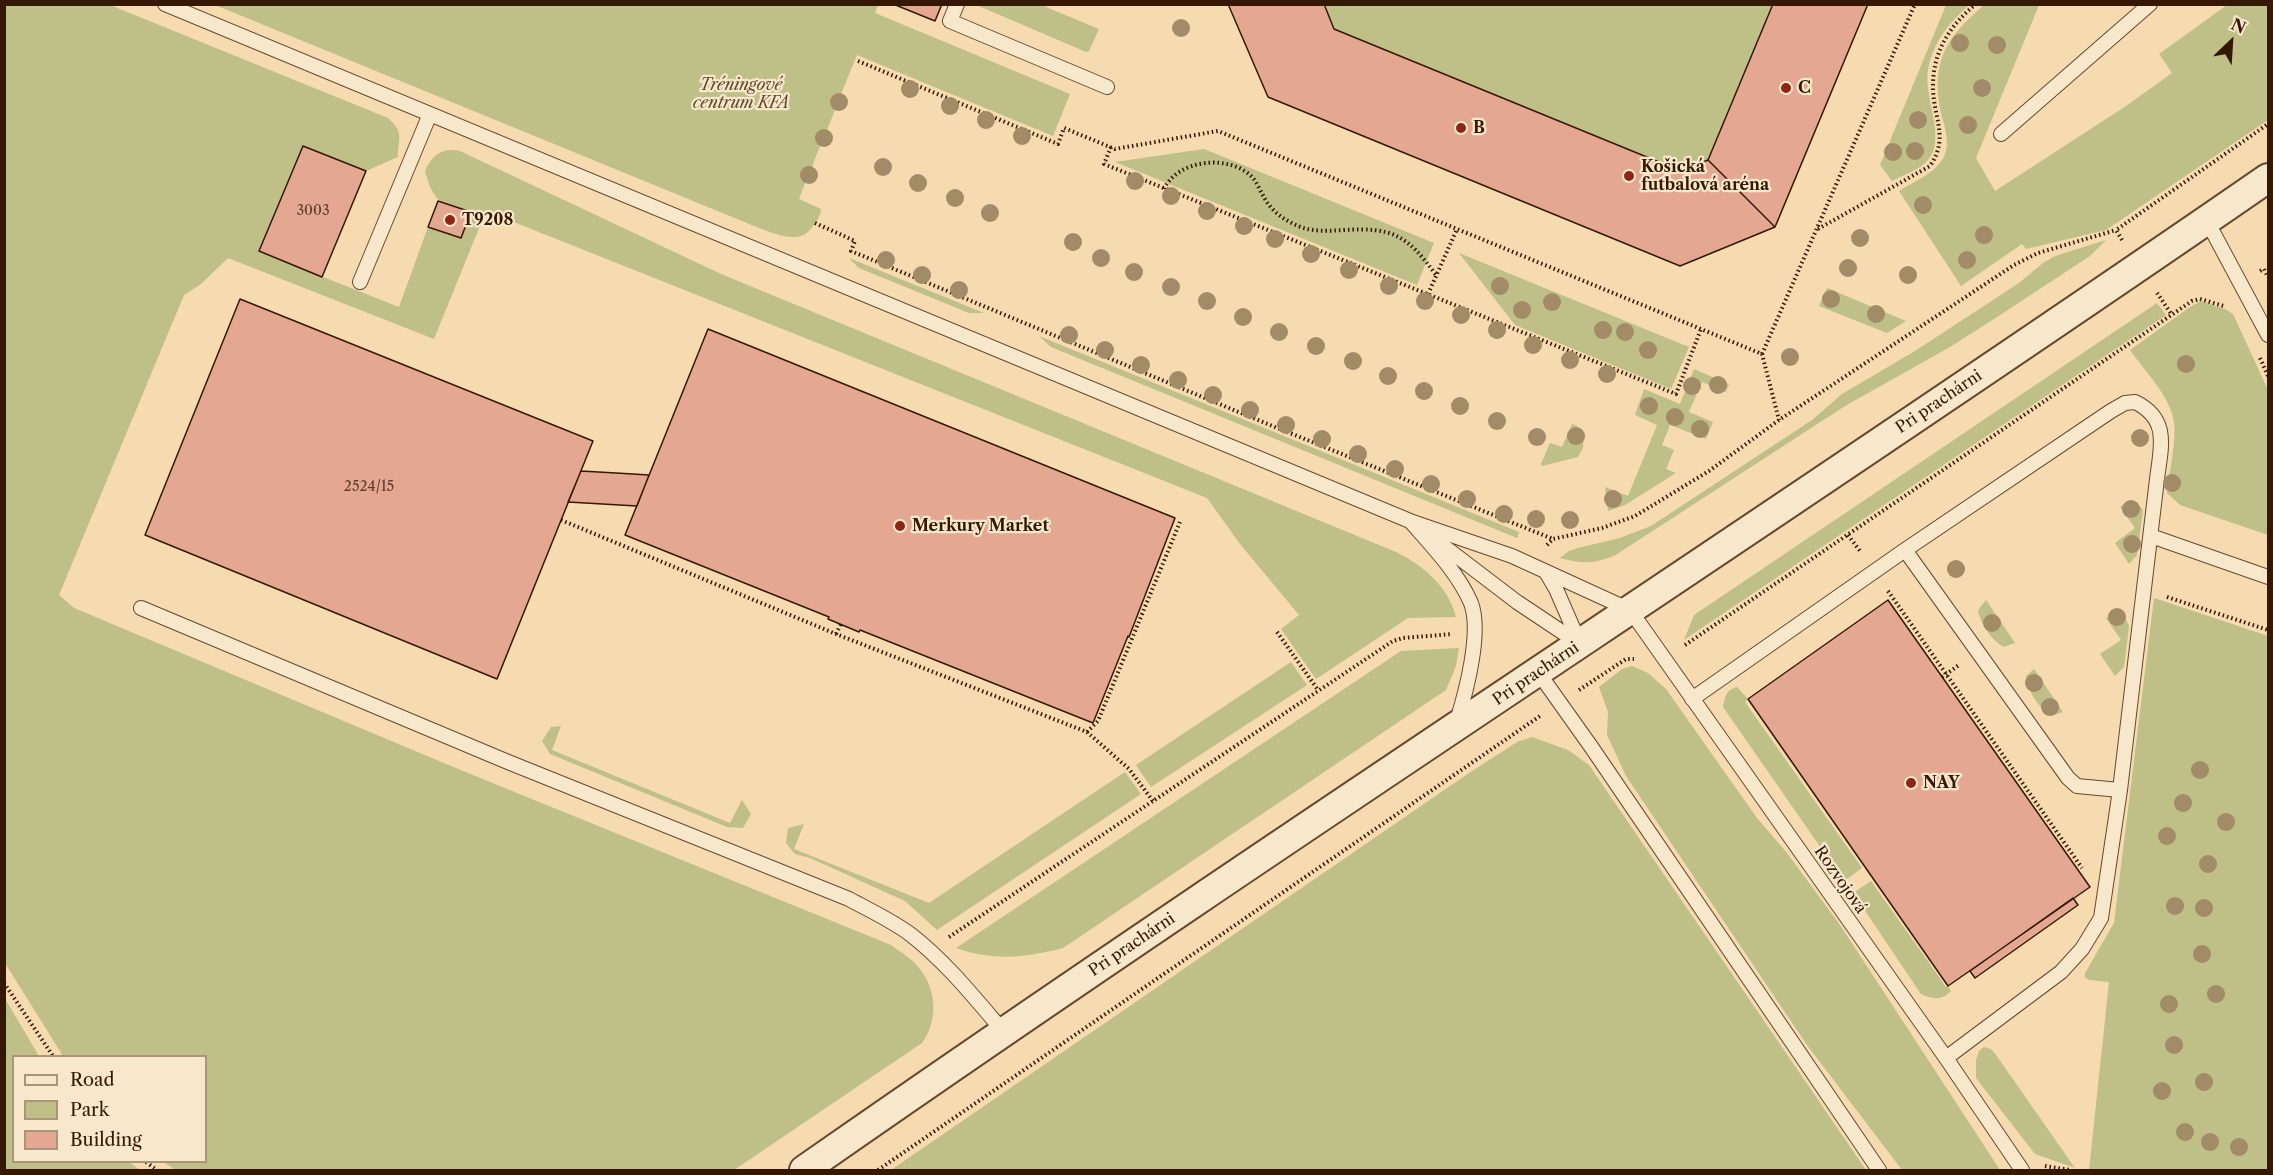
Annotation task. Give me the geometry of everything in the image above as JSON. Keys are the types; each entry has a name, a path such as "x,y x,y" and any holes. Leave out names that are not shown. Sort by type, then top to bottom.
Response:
{"street":[{"name":"Pri prachárni","path":"804,1170 1003,1031 2268,178"}],"lane":[{"path":"165,4 1410,520 1512,556 1630,610"},
{"path":"957,4 950,21 1107,87"},
{"path":"2001,134 2150,4"},
{"path":"360,282 430,114"},
{"path":"2207,221 2268,335"},
{"path":"1692,699 1905,550 2111,411 2125,403 2134,402 2153,414 2161,428 2151,536 2120,790 2101,918 2071,962 2038,991 1946,1058"},
{"path":"1410,520 1462,586 1472,606 1474,633 1470,669 1455,728"},
{"path":"1410,520 1517,603 1580,644"},
{"path":"2151,536 2268,577"},
{"path":"1905,550 2068,778 2077,786 2120,790"},
{"path":"1540,569 1556,589 1580,644"},
{"path":"141,608 508,762 849,899 889,920 929,950 964,985 1003,1031"},
{"name":"Rozvojová","path":"1630,610 1946,1058 2022,1170"},
{"path":"1538,672 1879,1170"}],"path":[{"path":"1779,420 1762,354 1915,4"},
{"path":"1816,230 1930,166 1941,144 1933,89 1935,66 1940,47 1947,33 1976,4"},
{"path":"858,61 1058,144 1064,128 1115,148 1218,131 1762,354"},
{"path":"1111,147 1104,164 1676,394 1701,329"},
{"path":"1164,189 1172,176 1189,167 1211,163 1244,171 1253,177 1265,201 1283,219 1312,230 1387,232 1408,242 1436,274"},
{"path":"815,224 855,241 851,252 1553,539"},
{"path":"1428,294 1456,230"},
{"path":"1540,569 1543,549 1553,539 1602,528 1635,516 1709,471 1779,420 2014,265 2038,253 2116,230"},
{"path":"878,1170 1626,658 1664,660 2192,301 2200,299 2212,301 2230,310"},
{"path":"2258,354 2268,376"},
{"path":"561,520 836,634 1087,732 1130,769 1153,801"},
{"path":"1087,732 1098,721 1180,522"},
{"path":"1848,535 2105,900"},
{"path":"2144,589 2268,630"},
{"path":"836,634 841,624"},
{"path":"1277,632 1318,691"},
{"path":"929,950 1393,641 1403,638 1474,633"},
{"path":"4,983 52,1055"}],"green space":[{"path":"974,4 1041,5 1099,29 1089,51 1086,52"},
{"path":"5,5 110,5 388,118 394,124 399,133 398,157 366,171 303,146 260,252 399,307 428,227 461,238 470,212 445,203 435,196 425,171 434,157 443,151 460,151 721,274 1396,552 1434,578 1447,596 1456,617 1408,618 1316,679 1281,629 1299,615 1240,544 1207,498 486,211 434,339 228,258 201,284 184,295 59,595 74,608 463,771 891,945 914,962 926,978 932,996 931,1025 922,1043 734,1170 175,1170 165,1163 207,1163 207,1055 62,1055 5,963"},
{"name":"Tréningové centrum KFA","path":"215,5 878,5 875,13 1070,94 1053,136 857,55 839,99 836,101 837,105 825,135 821,137 822,141 810,172 806,174 807,178 799,199 821,209 820,216 802,236 788,237 759,228"},
{"name":"Košická futbalová aréna","path":"1228,5 1868,5 1777,225 1680,266 1268,97"},
{"path":"1946,5 1969,5 1943,34 1930,60 1927,80 1935,129 1933,151 1920,167 1892,181 1880,165"},
{"path":"1984,5 2039,5 1976,158 1995,191 2126,106 2172,73 2159,54 2227,5 2268,5 2268,120 2106,230 2026,249 2022,244 1961,286 1899,191 1932,171 1945,154 1947,138 1938,95 1940,64 1951,40"},
{"path":"1204,149 1434,243 1417,285 1115,162"},
{"path":"2106,240 2090,256 1994,319 1950,347 1845,406 1614,556 1588,562 1560,558 1569,551 1620,538 1651,526 1812,420 1842,394 1915,351 2019,283 2043,263 2055,256"},
{"path":"1459,253 1689,347 1671,389 1515,325"},
{"path":"849,258 984,313 969,313 859,268"},
{"path":"1827,288 1906,321 1887,333 1819,306"},
{"path":"2201,301 2233,314 2268,390 2268,535 2180,505 2167,493 2174,444 2173,417 2166,399 2130,350"},
{"path":"2157,303 2166,315 1684,640 1694,615"},
{"path":"1039,336 1519,532 1517,538 1051,347"},
{"path":"1694,369 1729,384 1726,392 1702,382 1689,412 1713,422 1706,439 1670,425 1662,445 1674,450 1666,469 1676,473 1625,505 1608,511 1605,487 1628,496 1657,425 1635,415 1644,389 1680,404"},
{"path":"1572,424 1577,426 1584,435 1583,448 1578,457 1542,466 1550,443 1562,447"},
{"path":"2128,502 2136,502 2143,510 2137,555 2129,564 2115,543 2135,528 2120,507"},
{"path":"2154,598 2268,636 2268,1170 2089,1170 2109,982 2089,980 2085,977 2085,973 2114,923"},
{"path":"1986,600 2015,643 2004,647 1987,631 1978,610"},
{"path":"2112,615 2124,615 2129,626 2124,667 2115,676 2100,654 2121,640 2106,618"},
{"path":"1459,648 1456,666 1446,690 1063,948 1009,957 983,955 956,948 1401,651"},
{"path":"1291,662 1307,685 1151,787 1136,765"},
{"path":"1632,666 1648,673 1666,689 1757,818 1787,853 1840,925 2000,1170 1902,1170 1807,1045 1626,776 1607,735 1608,712 1599,687 1622,669"},
{"path":"2034,669 2063,712 2052,716 2034,699 2026,676"},
{"path":"1737,687 1748,699 1745,702 1862,868 1844,881 1723,707 1727,694"},
{"path":"561,726 552,750 730,823 742,800 751,814 743,828 727,827 550,754 542,741 551,727"},
{"path":"1532,737 1568,750 1589,765 1866,1170 891,1170 1469,773 1517,742"},
{"path":"1125,772 1141,794 937,930 905,901 810,858 795,854 786,843 788,828 804,824 794,849 929,903"},
{"path":"1871,881 1946,987 1948,986 1951,991 1948,994 1937,998 1921,994 1853,893"},
{"path":"4,997 38,1055 12,1055 12,1163 130,1163 140,1170 5,1170"},
{"path":"1984,1047 1991,1049 1996,1055 2075,1168 2035,1154 1976,1078 1976,1060 1979,1051"}],"building":[{"path":"893,4 942,4 935,21"},
{"name":"B","path":"1228,4 1324,4 1334,29 1681,171 1708,160 1775,227 1680,266 1268,97"},
{"name":"C","path":"1773,4 1868,4 1775,227 1708,160"},
{"path":"303,146 366,171 322,277 259,251"},
{"name":"T9208","path":"438,201 471,212 461,238 428,227"},
{"path":"240,299 593,441 497,679 145,535"},
{"name":"Merkury Market","path":"708,329 1175,518 1093,723 860,630 859,632 828,619 829,617 625,535"},
{"path":"581,471 649,475 637,506 568,502"},
{"name":"NAY","path":"1888,600 2090,887 1948,986 1748,699"},
{"path":"2073,898 2078,905 1975,978 1970,971"}],"place":[{"name":"C","path":"1786,88"},
{"name":"B","path":"1461,128"},
{"name":"Košická futbalová aréna","path":"1629,176"},
{"name":"T9208","path":"450,220"},
{"name":"Merkury Market","path":"900,526"},
{"name":"NAY","path":"1911,783"}]}
